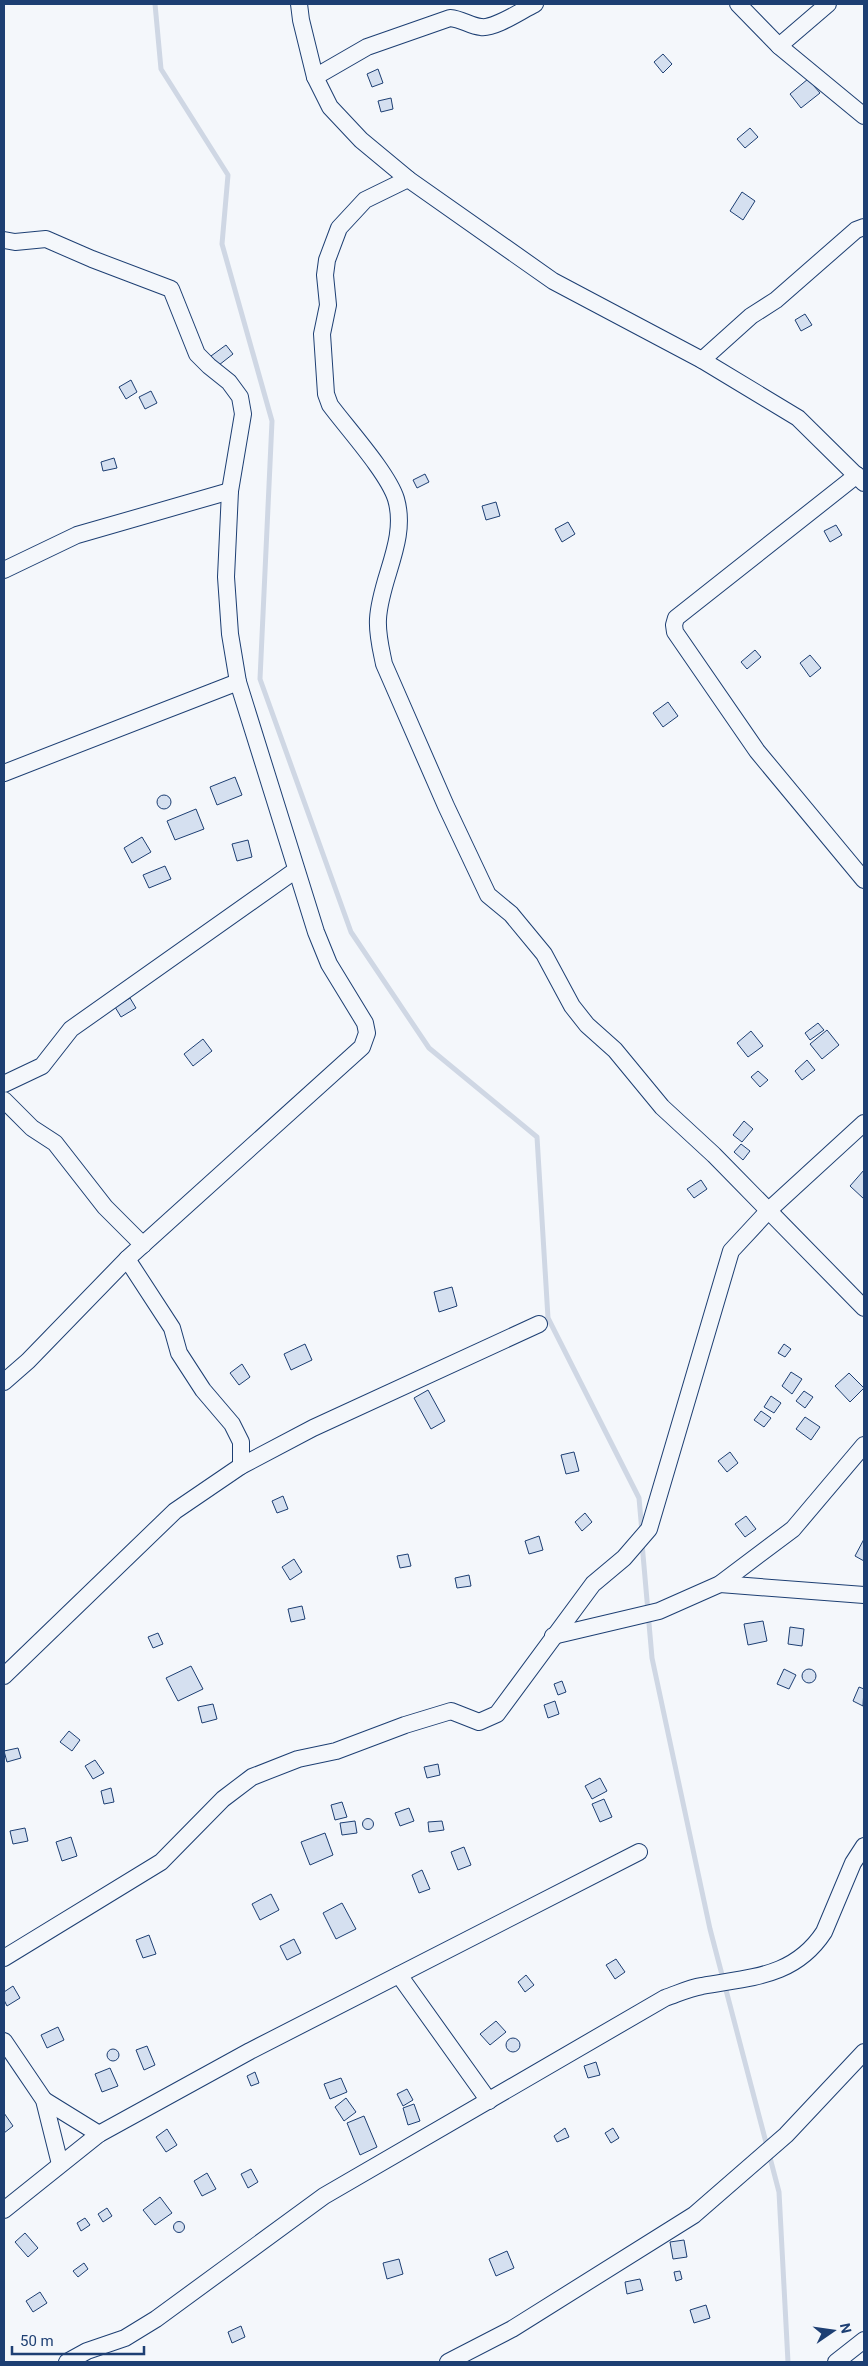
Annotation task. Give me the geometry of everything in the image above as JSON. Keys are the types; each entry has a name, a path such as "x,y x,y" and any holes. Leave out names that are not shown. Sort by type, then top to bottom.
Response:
{"street":[{"path":"299,4 315,77 330,107 361,140 408,179 553,281 702,360 798,418 860,479 676,618 674,625 675,632 758,751 864,880"},
{"path":"315,77 367,47 442,21 458,18 480,27 489,27 535,4"},
{"path":"738,4 779,46 864,116"},
{"path":"779,46 828,4"},
{"path":"408,179 365,200 340,228 327,260 325,274 328,304 322,334 326,394 330,406 377,467 396,498 399,521 378,618 379,641 384,664 446,806 488,895 516,919 544,954 572,1006 587,1025 615,1050 662,1107 768,1210 864,1308"},
{"path":"702,360 751,316 776,300 856,230 864,227"},
{"path":"4,240 15,242 46,239 171,289 197,354 229,382 240,397 243,414 230,491 226,577 230,634 238,682 316,932 329,964 365,1023 367,1033 362,1047 127,1259 28,1361 4,1382"},
{"path":"4,570 77,535 230,491"},
{"path":"4,773 238,682"},
{"path":"4,1084 42,1066 71,1029 296,870"},
{"path":"4,1100 32,1128 55,1142 105,1207 143,1245"},
{"path":"4,1958 162,1862 223,1799 252,1777 298,1760 336,1751 406,1725 451,1712 463,1714 479,1722 497,1714 593,1584 624,1558 648,1528 731,1251 768,1210 864,1123"},
{"path":"127,1259 172,1328 179,1354 203,1390 232,1424 241,1442 241,1466"},
{"path":"4,1676 174,1511 241,1466 313,1428 539,1324"},
{"path":"553,1636 659,1611 720,1584 793,1529 864,1445"},
{"path":"720,1584 864,1595"},
{"path":"67,2362 87,2351 125,2338 156,2319 324,2196 665,1998 700,1986 770,1975 796,1959 818,1942 853,1863 864,1846"},
{"path":"4,2210 98,2134 250,2051 521,1910 639,1852"},
{"path":"399,1975 489,2101"},
{"path":"4,2040 44,2100 60,2164"},
{"path":"448,2362 512,2329 694,2215 786,2135 864,2052"},
{"path":"44,2100 98,2134"},
{"path":"836,2362 864,2340"}],"building":[{"path":"663,54 672,64 663,73 654,62"},
{"path":"378,69 383,83 372,87 367,74"},
{"path":"808,79 820,93 801,108 790,94"},
{"path":"391,98 393,109 381,112 378,101"},
{"path":"750,128 758,137 745,148 737,139"},
{"path":"742,192 755,201 743,220 730,211"},
{"path":"805,314 812,325 801,331 795,320"},
{"path":"226,345 233,354 219,365 211,356"},
{"path":"131,380 137,392 126,399 119,387"},
{"path":"151,391 157,403 145,409 139,397"},
{"path":"114,458 117,468 103,471 101,462"},
{"path":"425,474 429,482 417,488 413,480"},
{"path":"496,502 500,516 486,520 482,506"},
{"path":"568,522 575,534 562,542 555,529"},
{"path":"836,525 842,535 830,542 824,531"},
{"path":"755,650 761,657 747,669 741,662"},
{"path":"810,655 821,668 810,677 800,663"},
{"path":"668,702 678,716 663,727 653,713"},
{"path":"235,777 242,795 217,805 210,787"},
{"path":"161,795 167,795 171,802 167,809 161,809 157,805 157,799"},
{"path":"196,809 204,829 175,840 167,821"},
{"path":"142,837 151,852 132,863 124,848"},
{"path":"248,840 252,857 237,861 232,844"},
{"path":"165,866 171,879 149,888 143,875"},
{"path":"130,998 136,1008 121,1017 115,1007"},
{"path":"818,1023 824,1030 810,1040 805,1033"},
{"path":"827,1030 839,1045 822,1059 810,1044"},
{"path":"751,1031 763,1046 748,1057 737,1043"},
{"path":"203,1039 212,1051 193,1066 184,1054"},
{"path":"807,1060 815,1070 802,1080 795,1071"},
{"path":"758,1071 768,1080 760,1087 751,1077"},
{"path":"744,1121 753,1129 742,1142 733,1135"},
{"path":"741,1144 750,1151 743,1160 734,1152"},
{"path":"864,1170 864,1199 850,1186"},
{"path":"701,1180 707,1189 694,1198 687,1189"},
{"path":"452,1287 457,1306 439,1312 434,1292"},
{"path":"305,1344 312,1360 291,1370 284,1354"},
{"path":"784,1344 791,1349 785,1357 778,1353"},
{"path":"242,1364 250,1377 239,1385 230,1373"},
{"path":"791,1372 802,1379 792,1394 782,1386"},
{"path":"849,1373 864,1388 850,1402 835,1386"},
{"path":"428,1390 445,1421 431,1429 414,1398"},
{"path":"804,1391 813,1397 805,1408 796,1401"},
{"path":"771,1396 781,1403 774,1413 764,1407"},
{"path":"761,1411 771,1418 764,1427 754,1420"},
{"path":"805,1417 820,1427 811,1440 796,1429"},
{"path":"574,1452 579,1471 566,1474 561,1455"},
{"path":"730,1452 738,1463 727,1472 718,1461"},
{"path":"283,1496 288,1509 277,1513 272,1501"},
{"path":"585,1513 592,1522 582,1531 575,1522"},
{"path":"746,1516 756,1529 745,1537 735,1524"},
{"path":"539,1536 543,1550 529,1554 525,1541"},
{"path":"864,1539 864,1561 855,1556"},
{"path":"408,1554 411,1566 400,1568 397,1556"},
{"path":"294,1559 302,1572 290,1580 282,1567"},
{"path":"469,1575 471,1586 457,1588 455,1578"},
{"path":"302,1606 305,1619 291,1622 288,1609"},
{"path":"763,1621 767,1641 748,1645 744,1624"},
{"path":"790,1627 804,1629 802,1646 788,1644"},
{"path":"158,1633 163,1644 153,1648 148,1637"},
{"path":"191,1666 203,1689 178,1701 166,1678"},
{"path":"784,1669 796,1675 789,1689 777,1684"},
{"path":"809,1669 814,1671 816,1676 814,1681 809,1683 804,1681 802,1676 804,1671"},
{"path":"562,1681 566,1692 558,1695 554,1684"},
{"path":"859,1687 864,1689 863,1706 853,1701"},
{"path":"555,1701 559,1714 548,1718 544,1705"},
{"path":"213,1704 217,1719 202,1723 198,1707"},
{"path":"69,1731 80,1740 72,1751 60,1742"},
{"path":"18,1748 21,1758 7,1762 4,1751"},
{"path":"95,1760 104,1773 93,1779 85,1766"},
{"path":"438,1764 440,1775 427,1778 424,1767"},
{"path":"600,1778 607,1791 592,1799 585,1786"},
{"path":"111,1788 114,1802 104,1804 101,1791"},
{"path":"604,1799 612,1817 600,1822 592,1804"},
{"path":"342,1802 347,1817 335,1820 331,1805"},
{"path":"409,1808 414,1821 400,1826 395,1813"},
{"path":"366,1819 370,1819 373,1824 372,1828 366,1829 363,1826 363,1822"},
{"path":"355,1821 357,1833 342,1835 340,1823"},
{"path":"442,1821 444,1830 429,1832 428,1822"},
{"path":"25,1828 28,1841 13,1844 10,1831"},
{"path":"325,1833 333,1855 310,1865 301,1842"},
{"path":"71,1837 77,1856 62,1861 56,1842"},
{"path":"464,1847 471,1865 458,1870 451,1852"},
{"path":"422,1870 430,1889 419,1893 412,1875"},
{"path":"271,1894 279,1910 260,1920 252,1904"},
{"path":"342,1903 356,1929 336,1939 323,1913"},
{"path":"149,1935 156,1954 143,1958 136,1940"},
{"path":"294,1939 301,1953 287,1960 280,1946"},
{"path":"616,1959 625,1972 615,1979 606,1965"},
{"path":"526,1975 534,1985 525,1992 518,1982"},
{"path":"13,1986 20,1998 7,2006 4,2000 4,1992"},
{"path":"496,2021 506,2032 490,2045 480,2034"},
{"path":"58,2027 64,2040 47,2048 41,2035"},
{"path":"510,2038 516,2038 520,2045 516,2052 510,2052 506,2048 506,2042"},
{"path":"147,2046 155,2065 144,2070 136,2050"},
{"path":"113,2049 119,2055 113,2061 107,2055"},
{"path":"596,2062 600,2075 588,2078 584,2066"},
{"path":"110,2068 118,2086 102,2092 95,2074"},
{"path":"255,2072 259,2083 251,2086 247,2076"},
{"path":"341,2078 347,2092 330,2099 324,2084"},
{"path":"407,2089 413,2100 403,2106 397,2094"},
{"path":"346,2098 356,2112 344,2121 335,2107"},
{"path":"414,2104 420,2121 408,2125 403,2108"},
{"path":"4,2113 13,2126 4,2133"},
{"path":"364,2116 377,2147 360,2155 347,2123"},
{"path":"565,2128 569,2137 557,2142 554,2136"},
{"path":"613,2128 619,2138 611,2143 605,2133"},
{"path":"167,2129 177,2145 166,2152 156,2137"},
{"path":"251,2169 258,2182 248,2188 241,2174"},
{"path":"207,2173 216,2189 202,2196 194,2181"},
{"path":"160,2197 172,2213 155,2225 143,2210"},
{"path":"107,2208 112,2216 103,2222 98,2214"},
{"path":"85,2218 90,2225 81,2231 77,2223"},
{"path":"179,2221 185,2227 179,2233 173,2227"},
{"path":"25,2233 38,2248 28,2257 15,2242"},
{"path":"684,2240 687,2257 673,2259 670,2242"},
{"path":"507,2251 514,2268 496,2276 489,2259"},
{"path":"399,2259 403,2274 387,2279 383,2263"},
{"path":"84,2263 88,2269 78,2277 73,2271"},
{"path":"680,2271 682,2279 676,2281 674,2272"},
{"path":"640,2279 643,2290 627,2294 625,2282"},
{"path":"40,2292 47,2303 33,2312 26,2301"},
{"path":"706,2305 710,2318 694,2323 690,2310"},
{"path":"241,2326 245,2337 232,2343 228,2332"}],"waterway":[{"path":"155,4 161,69 228,175 222,244 272,421 260,679 351,932 429,1048 537,1137 548,1318 639,1498 642,1532"},
{"path":"642,1543 652,1658 710,1929 779,2192 788,2362"}]}
